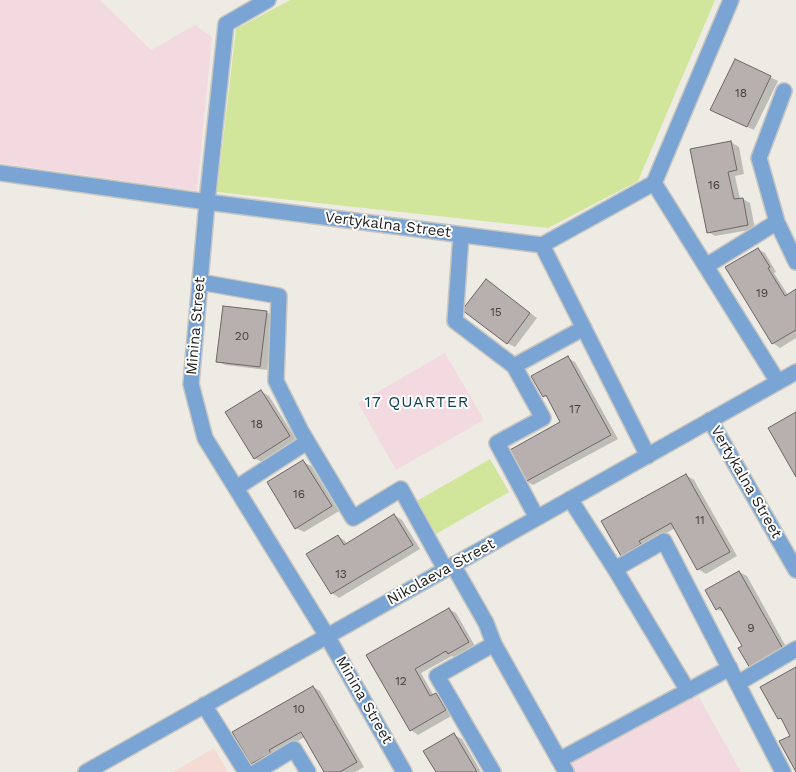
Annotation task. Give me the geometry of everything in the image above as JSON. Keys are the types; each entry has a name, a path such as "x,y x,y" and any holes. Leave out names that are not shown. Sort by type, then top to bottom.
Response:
{"street":[{"name":"Minina Street","path":"268,0 226,24 207,202 192,384 205,438 327,636 404,772"},
{"path":"648,456 542,245 654,183 731,0"},
{"path":"784,91 760,158 777,222 796,262"},
{"name":"Vertykalna Street","path":"0,173 542,245"},
{"path":"654,183 778,382"},
{"path":"706,266 777,222"},
{"path":"461,235 455,321 514,366 543,418 497,443 537,518"},
{"path":"200,282 279,296 276,381 307,442 353,518 401,489 486,623 494,644 562,766 730,668"},
{"path":"514,366 584,328"},
{"name":"Nikolaeva Street","path":"86,772 796,372"},
{"name":"Vertykalna Street","path":"710,420 796,570"},
{"path":"236,488 307,442"},
{"path":"570,499 688,691"},
{"path":"615,570 664,541 783,772"},
{"path":"493,772 437,676 494,644"},
{"path":"738,683 796,648"},
{"path":"204,705 246,772"},
{"path":"256,772 294,749 308,772"}],"shaded area":[{"path":"0,0 100,0 151,50 195,25 212,37 197,191 0,163"},
{"path":"445,353 484,420 396,470 358,403"},
{"path":"695,690 741,772 566,772 562,765"},
{"path":"214,748 228,772 173,772"}],"green space":[{"path":"290,0 715,0 638,181 548,228 217,192 236,29"},
{"path":"490,459 509,492 436,534 417,501"}],"building":[{"path":"735,59 771,76 747,127 710,110"},
{"path":"731,141 737,170 728,172 734,199 743,198 748,225 707,233 690,149"},
{"path":"758,248 785,296 796,289 796,330 772,344 725,267"},
{"path":"486,279 530,313 507,344 462,310"},
{"path":"223,306 267,311 260,367 216,362"},
{"path":"568,356 611,435 525,482 508,451 560,422 546,395 543,397 531,376"},
{"path":"261,390 290,436 254,459 225,412"},
{"path":"796,412 796,477 768,428"},
{"path":"303,460 332,506 295,529 267,482"},
{"path":"686,474 730,552 697,570 671,523 639,541 641,544 621,556 601,521"},
{"path":"394,514 413,545 331,594 306,554 338,535 344,545"},
{"path":"739,571 783,649 750,668 738,648 742,646 720,607 716,610 705,590"},
{"path":"449,608 469,642 448,654 446,651 415,669 430,696 436,693 446,710 410,731 366,655"},
{"path":"796,667 796,772 779,741 790,736 781,718 778,719 760,687"},
{"path":"313,686 357,762 340,772 324,772 301,732 269,750 271,753 251,764 232,732"},
{"path":"454,733 477,772 436,772 423,751"}],"district":[{"name":"17 QUARTER","path":"417,402"}]}
